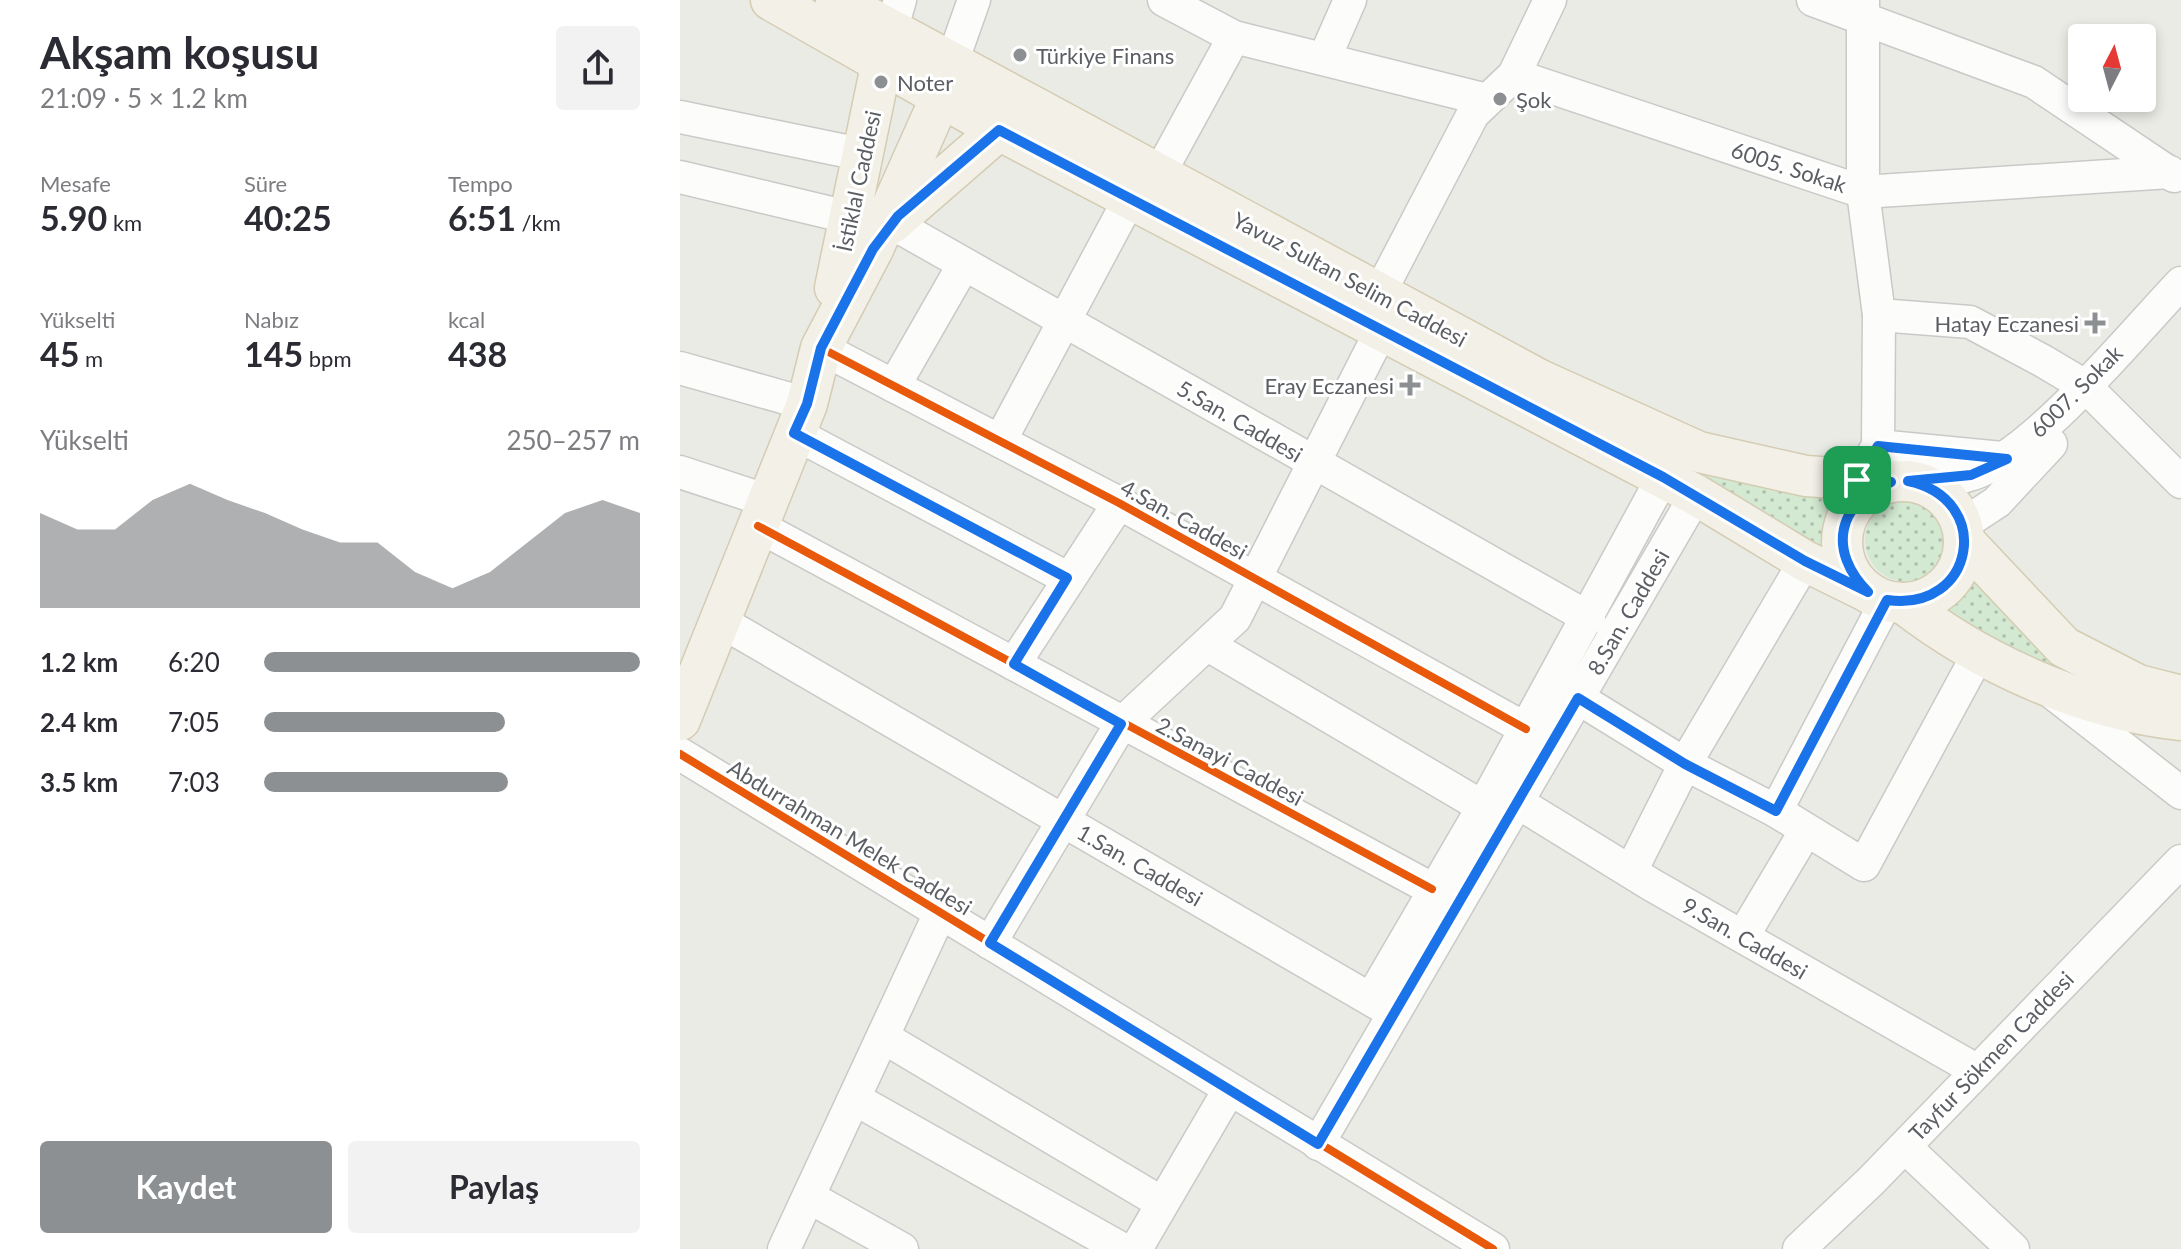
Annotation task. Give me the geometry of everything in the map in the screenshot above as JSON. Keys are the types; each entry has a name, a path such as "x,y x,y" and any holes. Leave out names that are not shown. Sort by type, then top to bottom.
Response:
{"main road":[{"name":"Yavuz Sultan Selim Caddesi","path":"771,0 891,30"},
{"name":"Yavuz Sultan Selim Caddesi","path":"836,0 891,30 999,130 1144,187"},
{"name":"İstiklal Caddesi","path":"873,230 865,155 891,30"},
{"name":"Yavuz Sultan Selim Caddesi","path":"946,80 1380,312 1805,561 1886,598"},
{"name":"İstiklal Caddesi","path":"680,720 801,418 821,348 873,230 946,80"},
{"name":"İstiklal Caddesi","path":"873,230 999,130"},
{"name":"Yavuz Sultan Selim Caddesi","path":"1380,312 1699,452 1806,476 1884,472 1940,493 1952,505 1963,533 2064,647 2138,685 2181,696"},
{"name":"Yavuz Sultan Selim Caddesi","path":"1884,472 1846,519 1842,540 1845,560 1854,578 2043,685 2153,717 2181,720"},
{"path":"1886,598 1934,595 1947,585 1956,572 1963,533"}],"street":[{"path":"946,80 974,0"},
{"path":"1164,0 1234,37 1325,57 1487,100"},
{"path":"1325,57 1350,0"},
{"path":"1813,0 1862,9 2034,82 2176,177"},
{"path":"990,943 1121,724 1235,618 1313,462 1473,114 1514,75 1537,4"},
{"path":"1862,9 1863,192 1879,315 1884,472 2007,459"},
{"path":"1000,441 1064,321 1234,37"},
{"name":"6005. Sokak","path":"1514,75 1863,192 2176,177"},
{"path":"680,117 865,155"},
{"name":"5.San. Caddesi","path":"680,177 873,230 964,264 1589,618"},
{"path":"894,386 964,264"},
{"name":"6007. Sokak","path":"1963,533 1997,502 2090,391 2181,291"},
{"path":"1879,315 1970,322 2090,391 2181,482"},
{"name":"4.San. Caddesi","path":"821,348 1119,503 1526,729"},
{"path":"680,368 801,418 1067,578"},
{"name":"6007. Sokak","path":"1884,472 1971,475 2007,459 2090,391"},
{"name":"2.Sanayi Caddesi","path":"680,472 763,513 1014,664 1121,724 1432,889"},
{"name":"8.San. Caddesi","path":"1318,1144 1383,1006 1432,889 1483,807 1589,618 1680,486"},
{"name":"8.San. Caddesi","path":"1383,1006 1517,802 1578,698 1680,486"},
{"path":"1014,664 1067,578 1119,503"},
{"path":"1631,871 1685,764 1805,561"},
{"path":"1776,811 1886,598"},
{"name":"1.San. Caddesi","path":"720,621 1383,1006"},
{"path":"1208,645 1483,807"},
{"path":"1578,698 1685,764 1776,811 1805,832 1864,865 1980,651"},
{"path":"2043,685 2181,793"},
{"name":"Abdurrahman Melek Caddesi","path":"680,754 1493,1249"},
{"name":"9.San. Caddesi","path":"1517,802 1976,1070"},
{"path":"1743,936 1805,832"},
{"name":"Tayfur Sökmen Caddesi","path":"1799,1249 1905,1147 2181,861"},
{"path":"784,1249 940,913"},
{"path":"883,1037 1162,1203"},
{"path":"1136,1249 1229,1090"},
{"path":"855,1099 1122,1249"},
{"path":"1905,1147 2013,1249"},
{"path":"809,1197 902,1249"}],"green space":[{"path":"1645,466 1808,493 1848,489 1835,545 1836,564"},
{"path":"1907,498 1923,501 1937,510 1946,524 1949,540 1946,556 1937,570 1923,579 1907,582 1891,579 1877,570 1868,556 1865,540 1868,524 1877,510 1891,501"},
{"path":"1976,562 2056,670 1926,612 1950,599"}],"cycle path":[{"path":"821,348 1119,503 1526,729"},
{"path":"758,526 1432,889"},
{"path":"680,754 1493,1249"}],"place":[{"name":"Türkiye Finans","path":"1020,55"},
{"name":"Noter","path":"881,82"},
{"name":"Şok","path":"1500,99"},
{"name":"Hatay Eczanesi","path":"2095,323"},
{"name":"Eray Eczanesi","path":"1410,385"}],"route":[{"path":"999,130 1663,477 1805,561 1868,592 1854,578 1845,560 1842,540 1846,519 1857,502 1872,489 1891,482 1857,480 1878,446 2007,459 1971,475 1908,481 1940,493 1958,515 1964,541 1956,572 1947,585 1934,595 1903,603 1887,600 1776,811 1685,764 1578,698 1318,1144 990,943 1121,724 1014,664 1067,578 794,433 807,404 821,348 873,249 898,216 999,130"}]}
